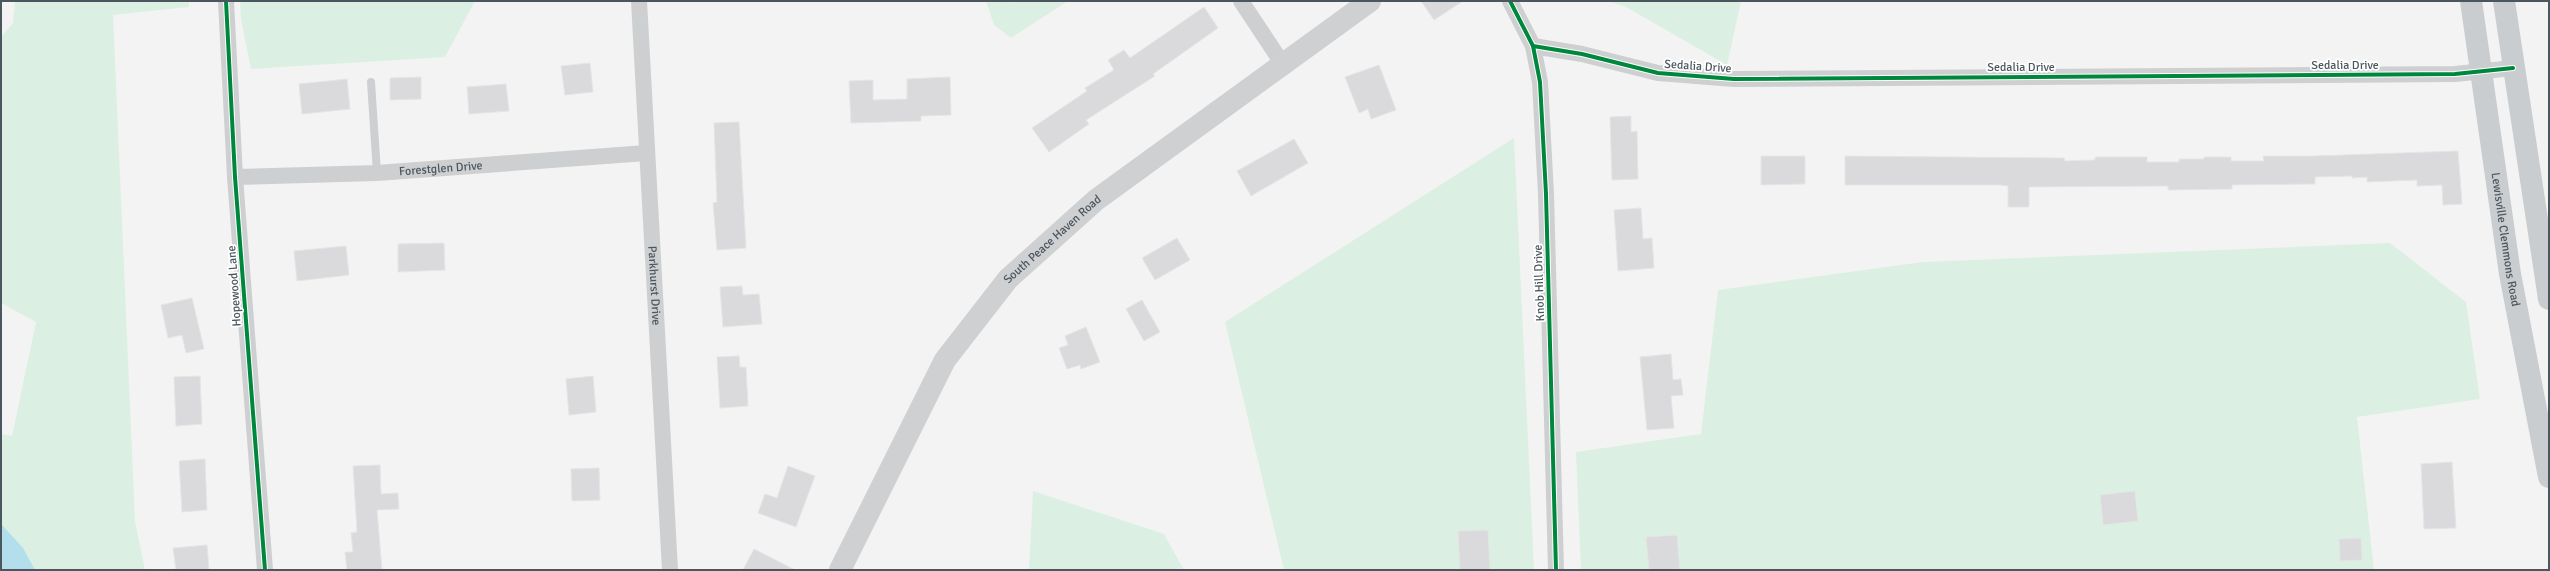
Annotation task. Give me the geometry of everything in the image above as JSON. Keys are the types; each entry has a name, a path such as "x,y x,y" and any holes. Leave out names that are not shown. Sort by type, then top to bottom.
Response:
{"main road":[{"name":"South Peace Haven Road","path":"840,570 945,360 1008,279 1096,200 1282,63 1370,1"},
{"name":"Lewisville Clemmons Road","path":"2471,1 2510,274 2549,477"},
{"path":"2504,1 2513,68 2546,271 2549,299"}],"street":[{"name":"Hopewood Lane","path":"226,1 235,177 265,570"},
{"name":"Parkhurst Drive","path":"639,1 646,153 670,570"},
{"path":"1241,1 1282,63"},
{"name":"Knob Hill Drive","path":"1510,1 1533,46 1540,82 1544,131 1556,570"},
{"name":"Sedalia Drive","path":"1533,46 1582,54 1658,73 1734,78 2447,74 2513,68"},
{"name":"Forestglen Drive","path":"235,177 377,173 646,153"}],"lane":[{"path":"370,82 377,173"}],"green space":[{"path":"15,1 189,1 189,7 113,15 135,521 145,570 1,570 1,434 12,436 36,322 1,303 1,37 13,23"},
{"path":"240,1 475,1 445,57 251,69 241,19"},
{"path":"986,1 1011,1 1011,3 1015,1 1068,1 1011,38 994,25"},
{"path":"1608,1 1741,1 1727,65 1626,7"},
{"path":"1514,138 1534,570 1284,570 1225,322"},
{"path":"2390,243 2466,302 2480,399 2357,417 2374,570 1581,570 1576,452 1701,434 1718,290 1923,262"},
{"path":"1033,491 1164,534 1184,570 1029,570"}],"water":[{"path":"1,524 23,548 35,570 1,570"}],"building":[{"path":"1421,1 1463,1 1434,20"},
{"path":"1204,7 1218,28 1153,74 1155,76 1086,120 1089,124 1049,152 1032,128 1087,91 1085,88 1114,70 1108,60 1124,50 1130,58"},
{"path":"590,63 593,92 565,95 561,66"},
{"path":"1379,65 1396,110 1371,119 1368,109 1359,113 1345,77"},
{"path":"421,77 421,99 390,100 390,78"},
{"path":"950,77 951,115 921,116 921,121 851,123 849,81 873,80 873,100 907,99 907,79"},
{"path":"347,79 350,109 302,114 299,84"},
{"path":"506,84 509,111 469,114 467,87"},
{"path":"1631,116 1631,132 1637,131 1638,179 1612,180 1610,117"},
{"path":"739,122 746,248 717,250 713,203 717,202 714,123"},
{"path":"1294,139 1308,163 1251,196 1237,171"},
{"path":"2458,151 2462,204 2443,205 2442,185 2417,186 2417,180 2367,182 2367,177 2352,178 2352,176 2315,177 2315,184 2232,185 2232,189 2168,190 2168,186 2029,187 2029,207 2008,207 2008,186 2000,185 1845,185 1845,156 2064,158 2065,161 2095,160 2095,157 2147,157 2147,162 2179,162 2179,159 2204,159 2204,157 2231,157 2231,161 2264,161 2263,156 2315,156"},
{"path":"1761,156 1805,156 1805,184 1761,185"},
{"path":"1641,208 1643,239 1652,238 1654,268 1618,271 1614,210"},
{"path":"1177,238 1190,260 1155,280 1142,258"},
{"path":"444,243 445,270 398,272 398,244"},
{"path":"346,246 349,275 297,281 294,251"},
{"path":"742,286 743,295 759,294 762,324 723,327 720,287"},
{"path":"192,298 204,349 186,353 182,335 168,338 161,305"},
{"path":"1142,300 1160,332 1144,341 1126,309"},
{"path":"1086,327 1100,362 1081,369 1080,365 1067,369 1059,348 1068,345 1065,336"},
{"path":"1671,354 1673,380 1681,379 1683,395 1671,396 1674,428 1647,430 1640,357"},
{"path":"739,356 740,367 746,367 748,406 720,408 717,357"},
{"path":"200,376 202,424 176,426 174,377"},
{"path":"593,376 596,412 569,415 566,379"},
{"path":"205,459 207,510 182,512 179,461"},
{"path":"2452,462 2456,528 2424,529 2421,464"},
{"path":"380,465 381,494 398,493 399,509 377,510 382,570 347,570 345,552 353,552 351,533 357,532 353,466"},
{"path":"788,466 815,476 796,527 758,513 765,494 777,498"},
{"path":"599,468 600,500 572,501 571,469"},
{"path":"2135,491 2138,521 2103,525 2100,495"},
{"path":"1488,530 1490,570 1460,570 1458,531"},
{"path":"1677,535 1680,570 1649,570 1646,537"},
{"path":"2361,538 2362,560 2340,561 2339,539"},
{"path":"207,545 209,570 176,570 173,548"},
{"path":"754,549 795,570 743,570"}],"cycle path":[{"path":"226,1 235,177 265,570"},
{"path":"1510,1 1533,46 1540,82 1546,194 1556,570"},
{"path":"1533,46 1582,54 1658,73 1734,79 2455,74 2513,68"}]}
